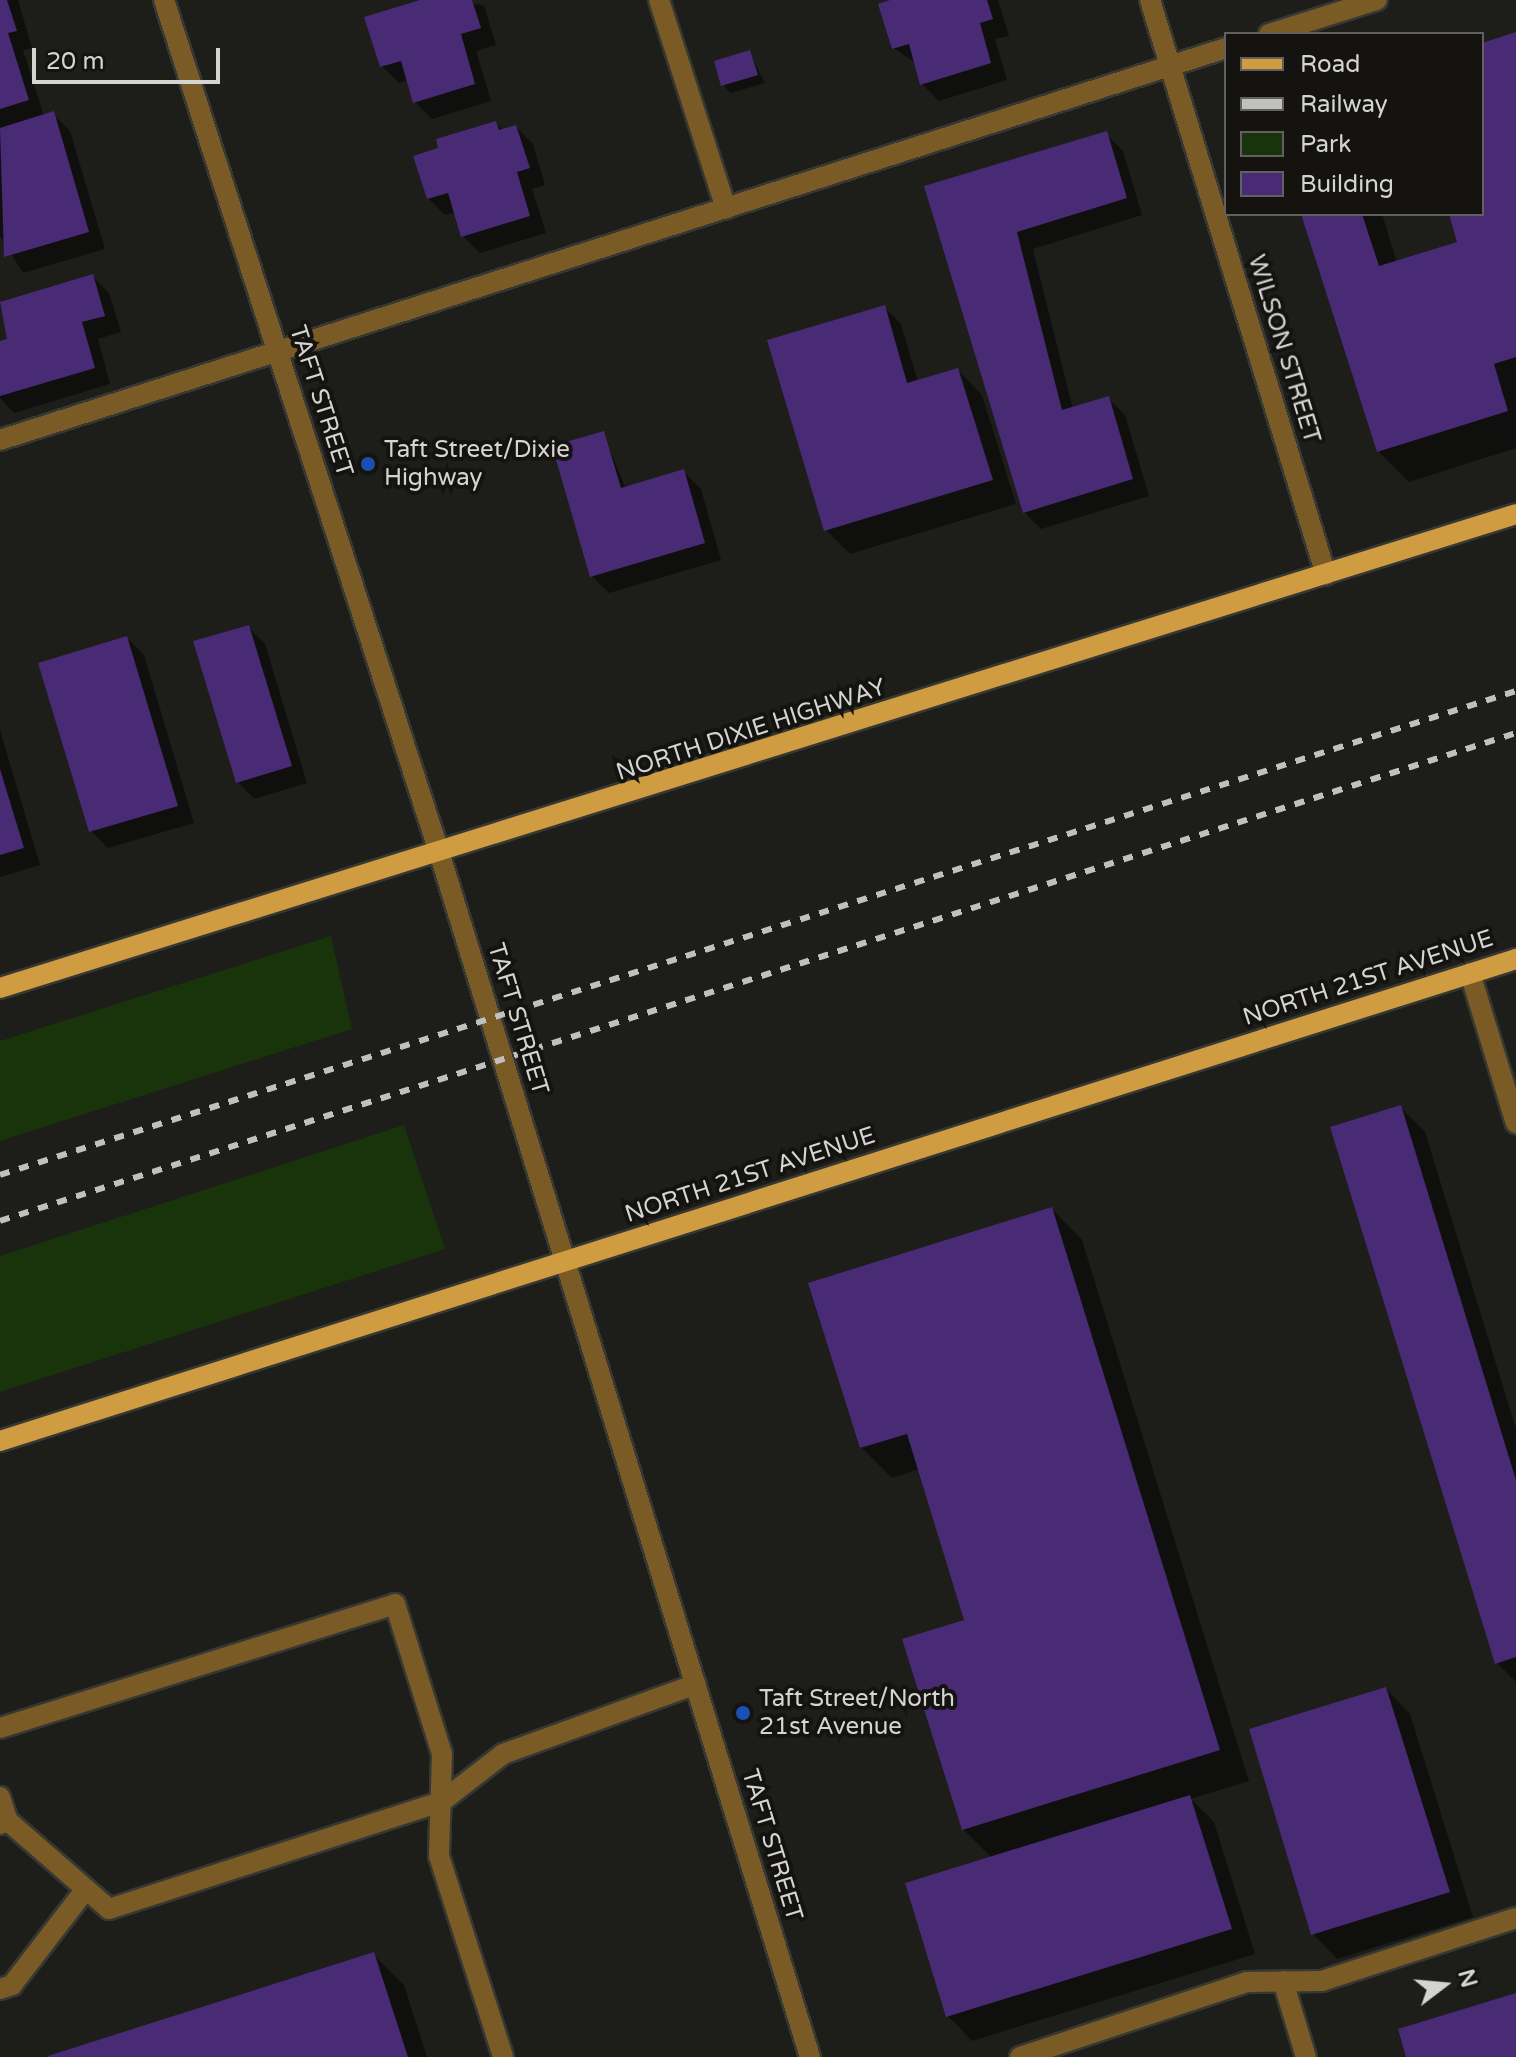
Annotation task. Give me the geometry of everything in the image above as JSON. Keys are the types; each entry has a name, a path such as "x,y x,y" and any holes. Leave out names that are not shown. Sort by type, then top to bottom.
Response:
{"main road":[{"name":"NORTH DIXIE HIGHWAY","path":"0,988 440,855 1516,514"},
{"name":"NORTH 21ST AVENUE","path":"0,1441 1516,959"}],"street":[{"name":"TAFT STREET","path":"164,0 440,855 810,2057"},
{"path":"659,0 726,209"},
{"name":"WILSON STREET","path":"1150,0 1326,575"},
{"path":"1275,32 1377,0"},
{"path":"0,440 279,355 1224,49"},
{"path":"1470,973 1516,1123"},
{"path":"0,1728 395,1604 442,1754 439,1856 503,2057"},
{"path":"0,1797 4,1822 109,1909 441,1802 503,1754 696,1684"},
{"path":"0,1989 12,1985 86,1889"},
{"path":"1020,2057 1247,1982 1322,1981 1516,1918"},
{"path":"1283,1981 1306,2057"}],"green space":[{"path":"331,936 352,1029 0,1141 0,1041"},
{"path":"404,1125 445,1249 0,1392 0,1256"}],"building":[{"path":"0,0 7,0 17,31 8,33 29,100 0,109"},
{"path":"420,0 472,0 481,28 461,34 475,84 413,103 401,61 380,67 364,17"},
{"path":"890,0 987,0 993,19 980,23 991,63 920,85 909,44 892,49 878,4"},
{"path":"1516,32 1516,357 1494,364 1508,411 1377,452 1302,216 1363,216 1379,266 1457,242 1450,216 1484,216 1484,42"},
{"path":"750,50 758,75 721,86 714,61"},
{"path":"54,111 89,232 4,257 0,128"},
{"path":"496,121 499,130 516,125 530,168 517,172 530,216 461,237 448,193 427,199 413,156 438,148 436,139"},
{"path":"1107,131 1127,198 1017,232 1062,410 1109,396 1133,479 1023,513 924,186"},
{"path":"93,274 105,316 82,322 95,368 0,396 0,341 7,339 0,302"},
{"path":"885,305 907,383 958,368 993,480 824,531 767,340"},
{"path":"604,431 621,488 684,469 705,543 590,577 552,446"},
{"path":"249,625 292,766 236,783 193,641"},
{"path":"127,636 178,806 89,832 38,663"},
{"path":"0,769 24,848 0,855"},
{"path":"1401,1105 1516,1480 1516,1657 1495,1664 1330,1127"},
{"path":"1052,1207 1220,1750 962,1830 902,1639 964,1620 907,1434 860,1448 808,1283"},
{"path":"1386,1687 1450,1892 1311,1935 1249,1729"},
{"path":"1190,1795 1232,1929 946,2017 905,1883"},
{"path":"374,1952 408,2057 48,2057 48,2056"},
{"path":"1516,1993 1516,2057 1406,2057 1398,2029"}],"railway":[{"path":"0,1175 1516,691"},
{"path":"0,1221 1516,733"}],"place":[{"name":"Taft Street/Dixie Highway","path":"368,464"},
{"name":"Taft Street/North 21st Avenue","path":"743,1713"}]}
